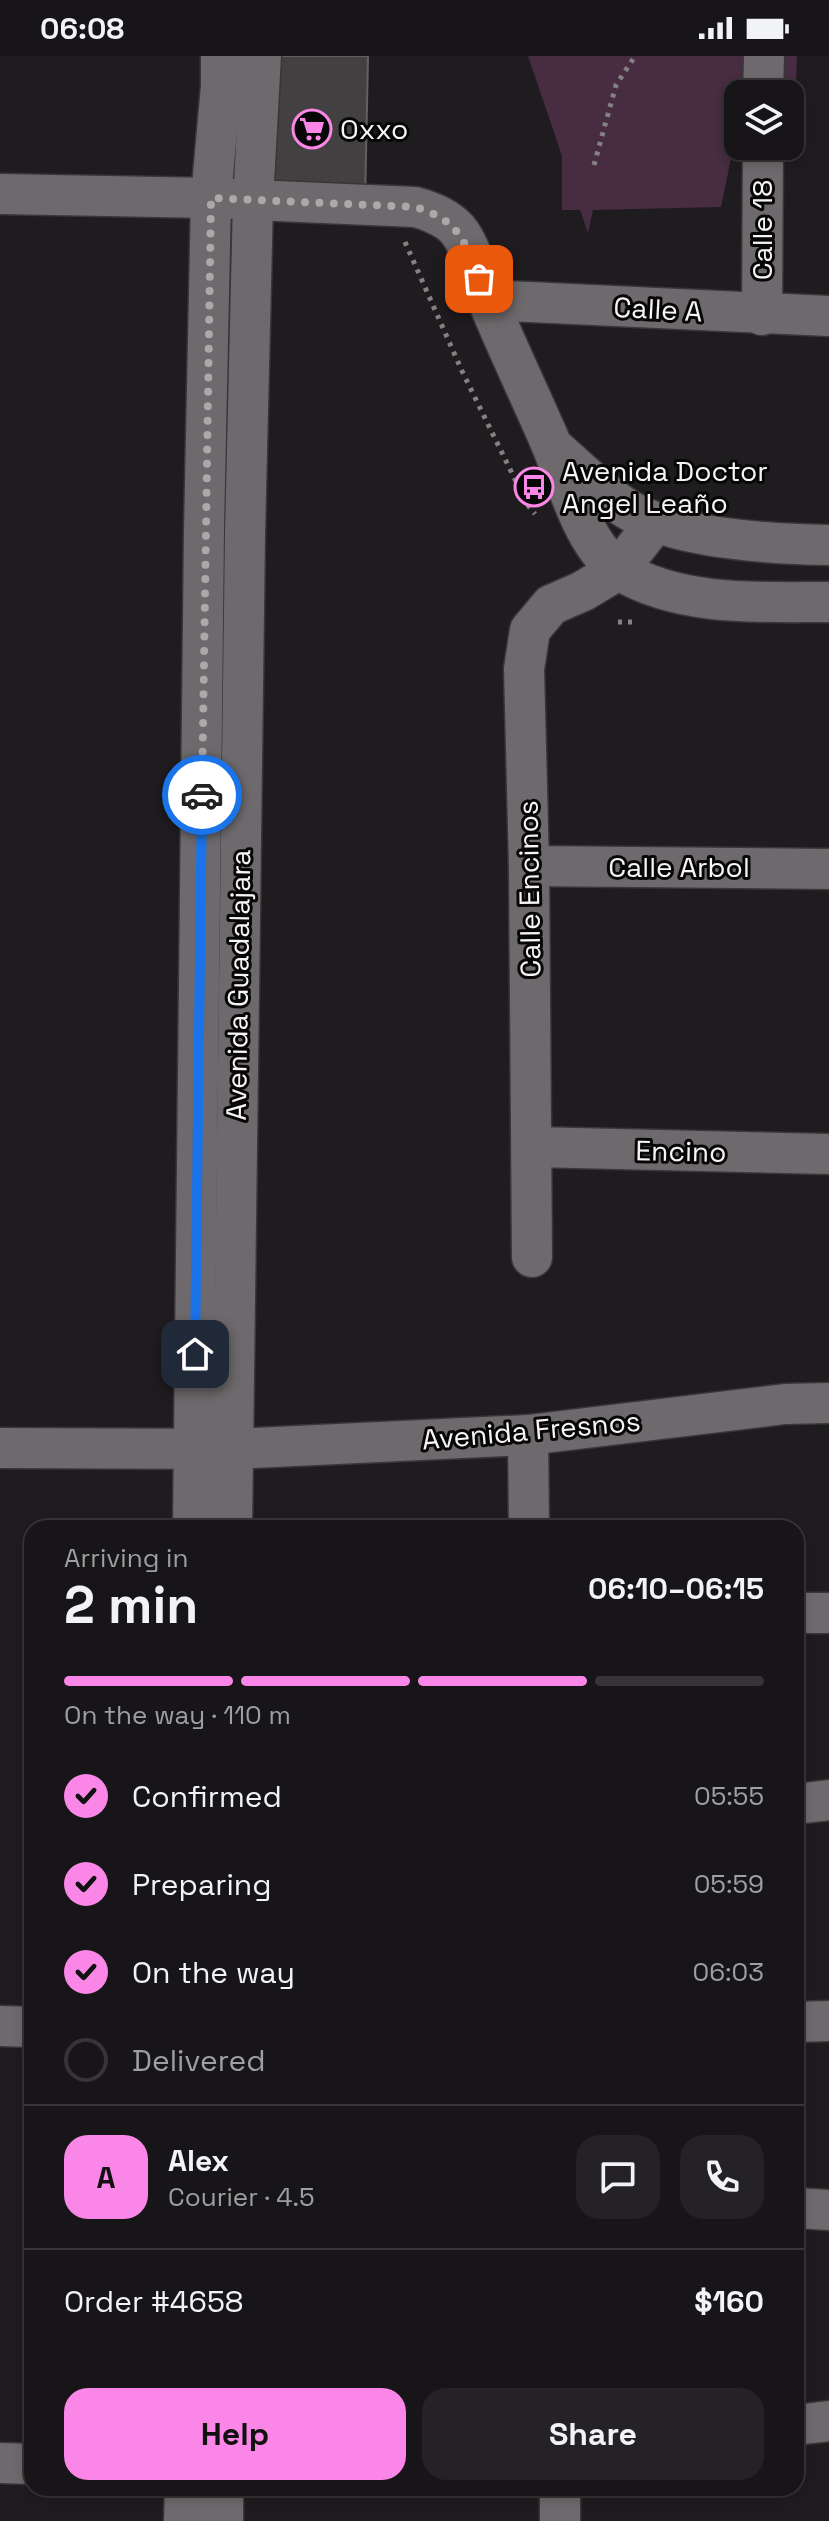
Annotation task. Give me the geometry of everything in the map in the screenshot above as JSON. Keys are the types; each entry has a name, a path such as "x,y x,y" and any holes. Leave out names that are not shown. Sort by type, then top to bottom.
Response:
{"street":[{"name":"Avenida Guadalajara","path":"221,56 211,198 204,531 213,1449 230,1520"},
{"name":"Avenida Guadalajara","path":"195,1520 213,1449 245,534 253,201 261,56"},
{"path":"763,80 764,56"},
{"name":"Calle 18","path":"762,315 763,160"},
{"path":"0,194 211,198 415,207 429,211 455,226 464,238 487,300 582,523 618,570 646,583 680,593 722,599 829,602"},
{"name":"Calle A","path":"487,300 829,316"},
{"path":"552,447 622,506 655,523 719,537 829,545"},
{"path":"618,570 655,523"},
{"path":"204,531 245,534"},
{"name":"Calle Encinos","path":"532,1257 533,1147 524,669 530,630 551,605 583,591 618,570"},
{"name":"Calle Arbol","path":"529,866 829,869"},
{"name":"Encino","path":"533,1147 829,1154"},
{"name":"Avenida Fresnos","path":"0,1448 213,1449 528,1435 785,1404 829,1403"},
{"path":"528,1435 529,1520"},
{"path":"804,1613 829,1613"},
{"path":"804,1803 829,1800"},
{"path":"804,2022 829,2021"},
{"path":"0,2026 24,2027"},
{"path":"804,2208 829,2210"},
{"path":"804,2424 829,2421"},
{"path":"0,2463 24,2464"},
{"path":"184,2521 185,2496"},
{"path":"223,2496 223,2521"},
{"path":"560,2496 560,2521"}],"path":[{"path":"594,165 616,85 635,56"},
{"path":"397,232 403,239 468,385 527,504 536,515"}],"shaded area":[{"path":"528,56 797,56 796,80 724,80 724,160 731,160 721,207 593,210 588,233 580,210 562,210 562,156"}],"building":[{"name":"Oxxo","path":"261,56 368,56 365,205 253,201"}],"way so far":[{"path":"202,795 211,198 415,207 429,211 455,226 464,238 479,279"}],"place":[{"name":"Oxxo","path":"312,129"},
{"name":"Avenida Doctor Angel Leaño","path":"534,487"}],"route":[{"path":"195,1354 202,795"}]}
